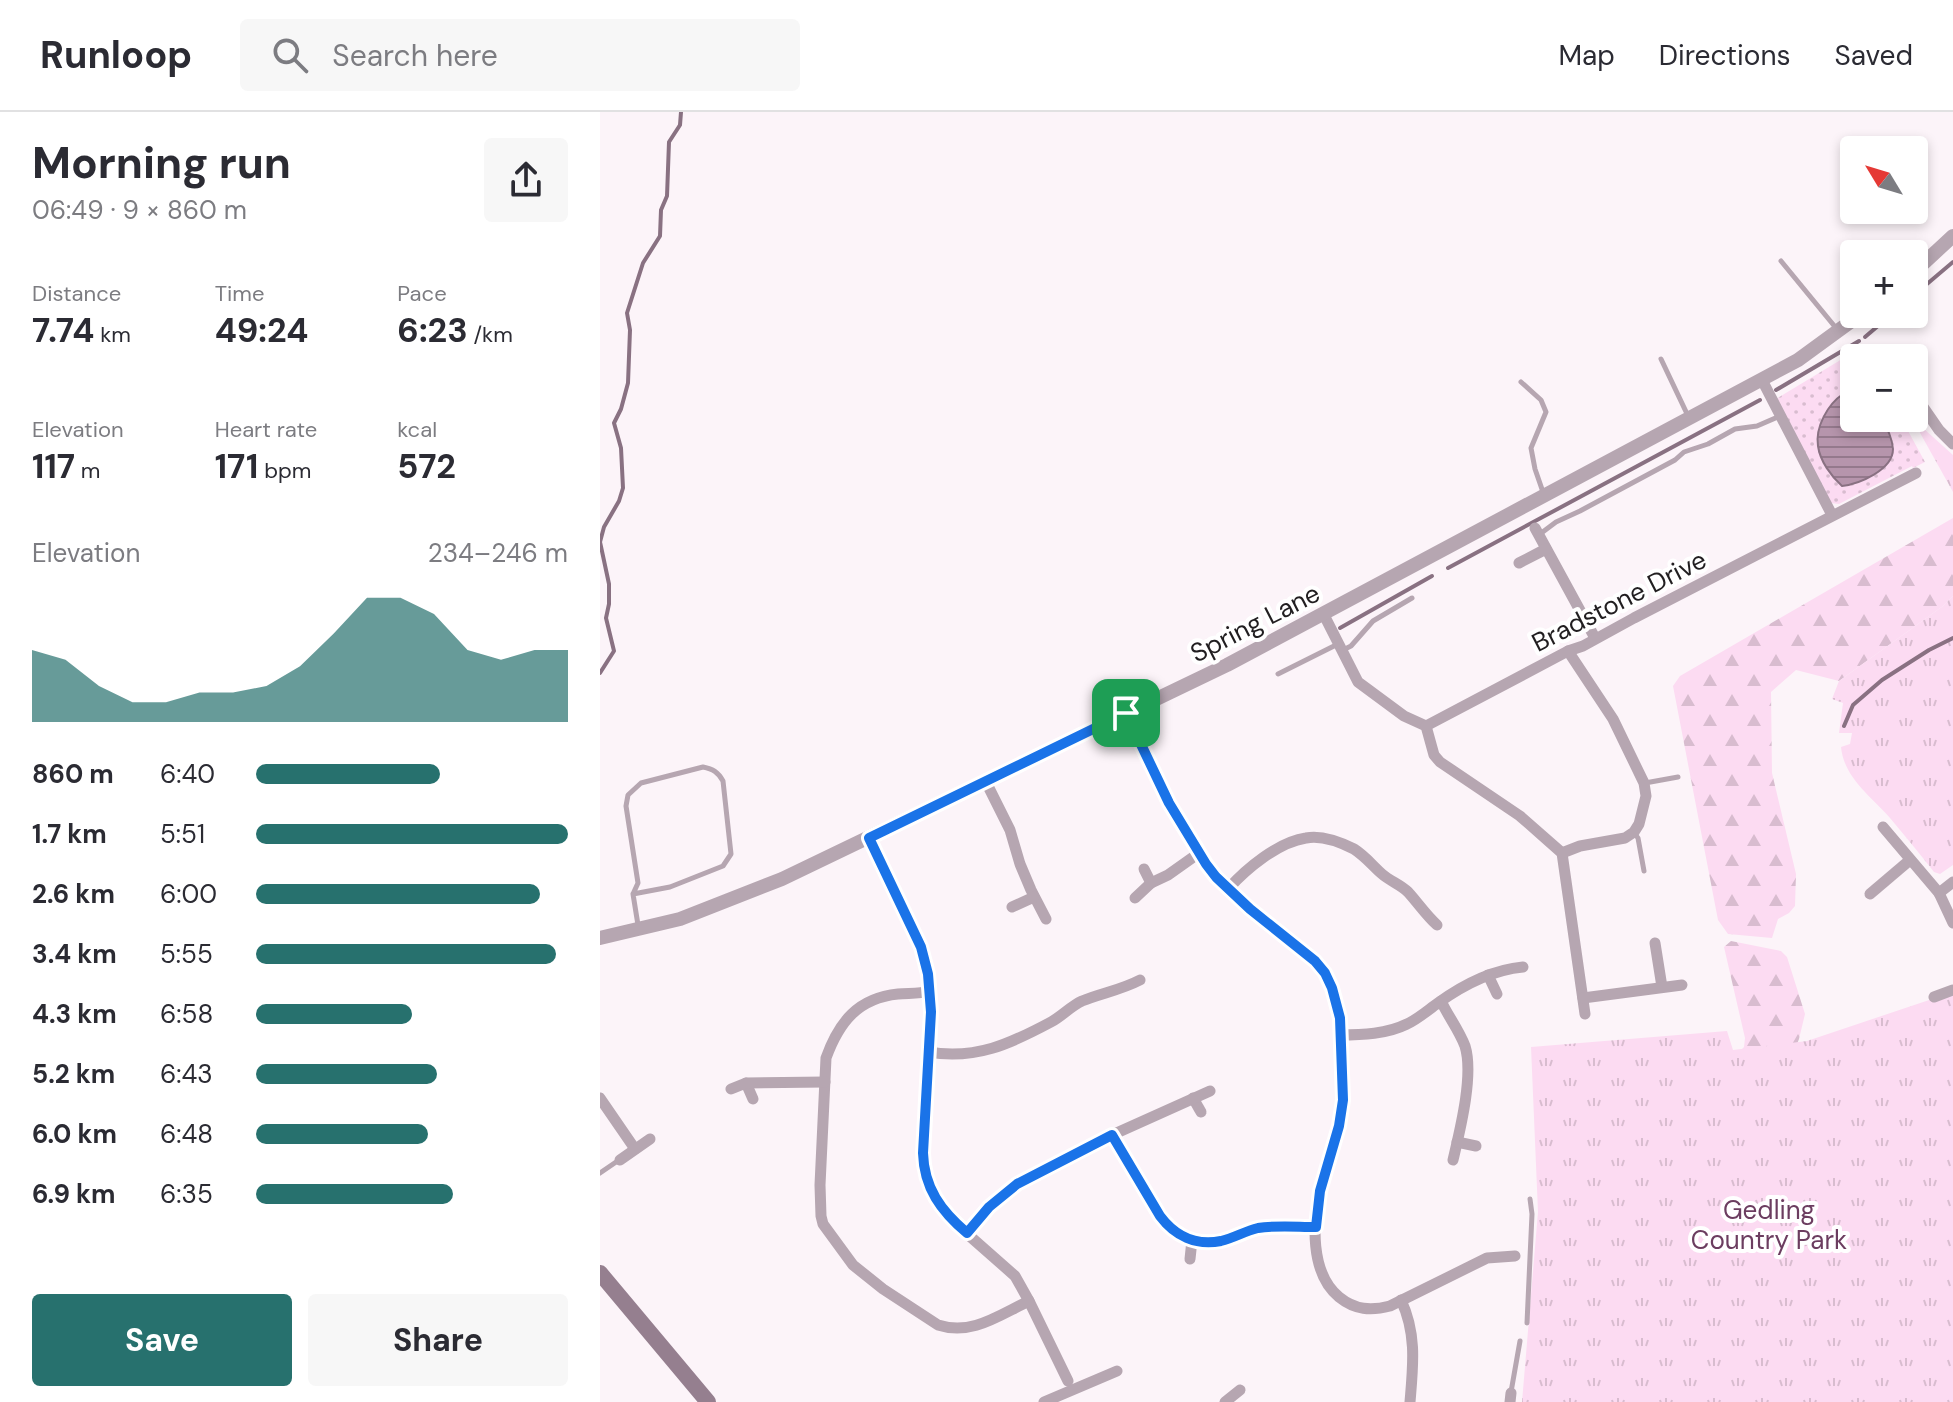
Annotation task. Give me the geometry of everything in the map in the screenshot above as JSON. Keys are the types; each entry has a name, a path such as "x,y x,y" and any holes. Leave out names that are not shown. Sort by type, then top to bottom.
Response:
{"main road":[{"path":"600,1273 708,1402"}],"street":[{"path":"1928,259 1953,236"},
{"name":"Spring Lane","path":"600,938 680,919 782,879 1227,665 1762,380 1798,360 1842,328"},
{"path":"1762,380 1832,515"},
{"path":"1928,414 1953,444"},
{"name":"Bradstone Drive","path":"1426,726 1916,473"},
{"path":"1537,532 1595,638"},
{"path":"1519,563 1546,549"},
{"path":"1324,615 1354,676 1363,686 1404,716 1426,726 1434,755 1440,762 1520,816 1562,853 1585,1014"},
{"path":"1562,853 1580,846 1625,838 1634,832 1646,796 1644,783 1613,719 1568,651"},
{"path":"1126,713 1169,803 1216,877 1250,909 1315,961 1325,973 1336,1002 1340,1018 1342,1112 1320,1191 1316,1227 1321,1272 1333,1292 1364,1309 1381,1309 1487,1258 1515,1256"},
{"path":"985,780 1010,830 1020,864 1046,919"},
{"path":"1883,827 1939,893 1953,923"},
{"path":"1228,889 1265,856 1304,838 1317,837 1340,843 1359,853 1409,893 1437,925"},
{"path":"869,838 921,947 928,974 931,1012 923,1168 929,1187 939,1206 1009,1269 1029,1301 1068,1381"},
{"path":"1135,898 1151,883 1199,853"},
{"path":"1870,894 1910,860"},
{"path":"1144,869 1151,883"},
{"path":"1939,893 1953,882"},
{"path":"1012,907 1034,897"},
{"path":"1417,925 1427,917"},
{"path":"1655,943 1662,987"},
{"path":"1340,1035 1398,1028 1474,981 1508,968 1523,967"},
{"path":"1488,975 1497,994"},
{"path":"928,1052 961,1054 996,1048 1054,1021 1078,1003 1129,993 1140,980"},
{"path":"1583,998 1682,985"},
{"path":"1934,997 1953,990"},
{"path":"930,991 870,1000 847,1019 830,1047 826,1058 821,1155 823,1224 853,1265 924,1317 947,1328 970,1327 992,1321 1029,1301"},
{"path":"1441,1001 1464,1043 1468,1065 1453,1160"},
{"path":"731,1089 746,1083 825,1082"},
{"path":"746,1083 753,1099"},
{"path":"967,1233 989,1207 1017,1184 1112,1135 1210,1091"},
{"path":"600,1098 635,1149"},
{"path":"1193,1098 1201,1112"},
{"path":"1112,1135 1160,1216 1173,1231 1192,1240 1222,1241 1257,1228 1316,1227"},
{"path":"620,1160 650,1139"},
{"path":"1457,1142 1476,1146"},
{"path":"1190,1259 1192,1240"},
{"path":"1482,1244 1487,1258"},
{"path":"1401,1300 1413,1341 1410,1402"},
{"path":"1044,1402 1117,1371"},
{"path":"1225,1402 1240,1390"}],"lane":[{"path":"1781,261 1838,331"},
{"path":"1661,359 1689,419"},
{"path":"1521,382 1541,400 1546,412 1531,448 1545,496"},
{"path":"1537,532 1675,460 1684,452 1708,444 1735,429 1757,426 1781,416"},
{"path":"1278,674 1341,647 1351,646 1373,621 1412,598"},
{"path":"633,894 670,887 723,866 731,854 723,781 719,774 703,767 641,783 628,795 626,806 638,883 633,894 639,930"},
{"path":"1644,783 1678,777"},
{"path":"1634,832 1644,871"},
{"path":"600,1173 620,1160"},
{"path":"1527,1323 1530,1199"},
{"path":"1511,1397 1520,1341"}],"green space":[{"path":"1840,360 1840,432 1909,432 1925,462 1839,504 1831,503 1776,399"},
{"path":"1920,432 1927,432 1953,455 1953,492"},
{"path":"1953,518 1953,596 1943,606 1839,681 1796,670 1771,692 1772,773 1796,874 1795,906 1778,919 1772,938 1728,934 1718,920 1673,686 1680,676"},
{"path":"1953,596 1953,865 1940,874 1934,872 1847,768 1841,747 1850,744 1852,733 1839,733 1843,703 1832,699 1839,681"},
{"path":"1731,941 1781,951 1787,957 1805,1014 1792,1057 1730,1107 1732,1051 1744,1047 1745,1038 1724,947"},
{"name":"Gedling Country Park","path":"1953,992 1953,1402 1522,1402 1538,1212 1531,1047 1727,1031 1733,1050 1807,1041"}],"shaded area":[{"path":"1840,397 1840,432 1888,432 1893,449 1892,457 1881,469 1866,479 1842,486 1830,473 1819,452 1819,431 1832,404"}],"waterway":[{"path":"600,673 614,651 606,618 609,584 600,542 623,488 621,448 614,423 628,383 630,330 627,313 643,263 660,236 661,210 667,196 669,142 680,125 681,112"},
{"path":"1928,283 1953,262"},
{"path":"1865,337 1876,328"},
{"path":"1776,390 1859,341"},
{"path":"1448,568 1760,400"},
{"path":"1340,628 1432,576"},
{"path":"1844,726 1853,705 1882,680 1953,638"}],"route":[{"path":"1126,713 1169,803 1206,864 1250,909 1315,961 1332,988 1340,1018 1343,1100 1339,1126 1320,1191 1316,1227 1257,1228 1222,1241 1204,1242 1184,1237 1167,1226 1112,1135 1017,1184 989,1207 967,1233 946,1215 929,1187 923,1168 931,1012 926,962 869,838 1126,713"}]}
